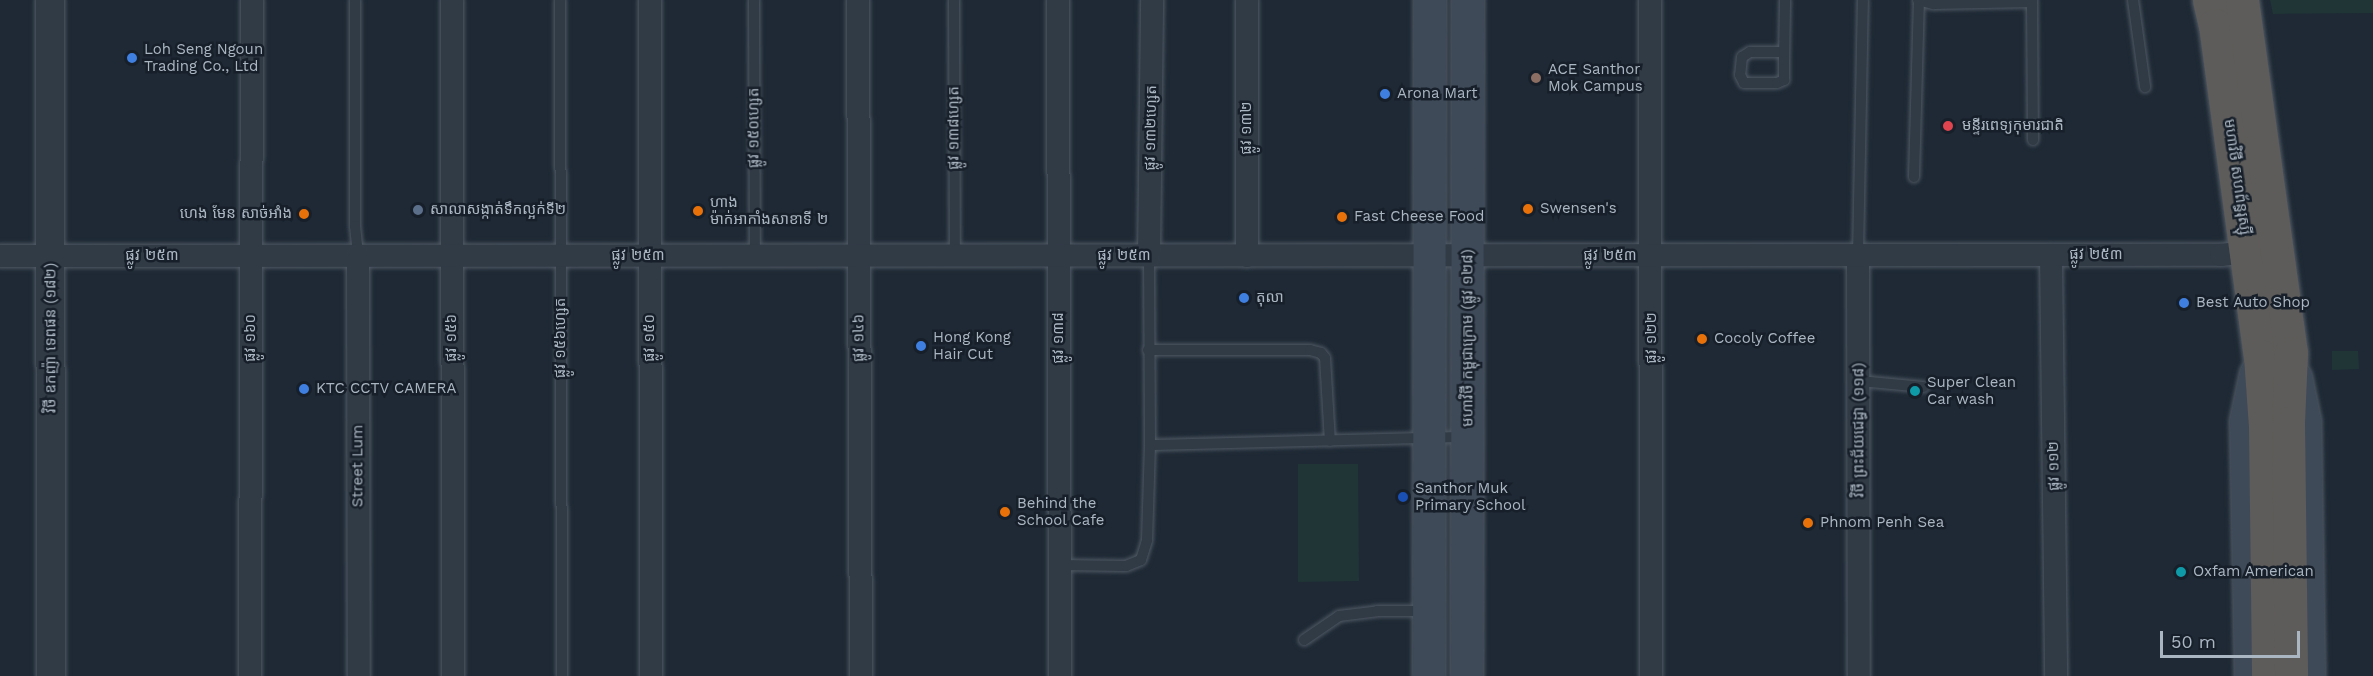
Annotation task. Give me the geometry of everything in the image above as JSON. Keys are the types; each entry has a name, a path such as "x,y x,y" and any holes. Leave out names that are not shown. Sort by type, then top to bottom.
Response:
{"highway":[{"name":"មហាវិថី សហព័ន្ធរុស្ស៊ី","path":"2209,0 2215,25 2247,252 2276,354"},
{"name":"មហាវិថី សហព័ន្ធរុស្ស៊ី","path":"2242,0 2276,354 2277,477 2268,676"},
{"name":"មហាវិថី សហព័ន្ធរុស្ស៊ី","path":"2277,477 2291,676"}],"main road":[{"path":"1429,676 1430,0"},
{"name":"មហាវិថី កម្ពុជាក្រោម (ផ្លូវ ១២៨)","path":"1467,676 1468,0"},
{"name":"មហាវិថី សហព័ន្ធរុស្ស៊ី","path":"2251,676 2246,422 2276,354"},
{"name":"មហាវិថី សហព័ន្ធរុស្ស៊ី","path":"2276,354 2305,422 2309,676"}],"street":[{"name":"វិថី ឧកញ៉ា ទេពផន (១៨២)","path":"50,0 51,676"},
{"name":"ផ្លូវ ១៦០","path":"250,676 252,0"},
{"name":"ផ្លូវ ១៥៦","path":"452,0 453,676"},
{"name":"ផ្លូវ ១៥០","path":"650,0 651,676"},
{"name":"ផ្លូវ ១៤៦","path":"858,0 861,676"},
{"name":"ផ្លូវ ១៣៨","path":"1058,0 1060,676"},
{"name":"ផ្លូវ ១៣២ហ្សេត","path":"1149,256 1152,0"},
{"name":"ផ្លូវ ១៣២","path":"1246,256 1247,0"},
{"name":"ផ្លូវ ១២២","path":"1650,0 1651,676"},
{"name":"ផ្លូវ ២៥៣","path":"0,256 2221,255 2247,252"},
{"name":"វិថី ព្រះជ័យជេដ្ធា (១១៨)","path":"1858,255 1859,676"},
{"name":"ផ្លូវ ១១២","path":"2051,255 2056,676"},
{"name":"Street Lum","path":"358,256 359,676"}],"lane":[{"path":"355,0 355,226 358,256"},
{"name":"ផ្លូវ ១៥៦ហ្សេត","path":"560,0 562,676"},
{"name":"ផ្លូវ ១៥០ហ្សេត","path":"754,0 755,256"},
{"name":"ផ្លូវ ១៣៨ហ្សេត","path":"954,0 955,256"},
{"path":"1784,52 1750,52 1742,57 1740,75 1744,83 1777,83 1784,80 1785,0"},
{"path":"1858,255 1863,0"},
{"path":"2133,0 2145,87"},
{"path":"1914,177 1919,1 2032,1 2033,140"},
{"path":"1059,565 1126,566 1141,560 1146,540 1150,445 1149,256"},
{"path":"1148,350 1310,350 1321,353 1325,358 1330,441"},
{"path":"1859,381 1924,387"},
{"path":"1150,445 1467,437"},
{"path":"1304,640 1339,616 1377,611 1429,611"}],"green space":[{"path":"2270,0 2373,0 2373,13 2273,14"},
{"path":"2332,351 2358,351 2359,369 2332,370"},
{"path":"1298,464 1358,464 1359,581 1298,582"}],"place":[{"name":"Loh Seng Ngoun Trading Co., Ltd","path":"132,58"},
{"name":"ACE Santhor Mok Campus","path":"1536,78"},
{"name":"Arona Mart","path":"1385,94"},
{"name":"មន្ទីរពេទ្យកុមារជាតិ","path":"1948,126"},
{"name":"Swensen's","path":"1528,209"},
{"name":"សាលាសង្កាត់ទឹកល្អក់ទី២","path":"418,210"},
{"name":"ហាង ម៉ាក់អាកាំងសាខាទី ២","path":"698,211"},
{"name":"ហេង មែន សាច់អាំង","path":"304,214"},
{"name":"Fast Cheese Food","path":"1342,217"},
{"name":"តុលា","path":"1244,298"},
{"name":"Best Auto Shop","path":"2184,303"},
{"name":"Cocoly Coffee","path":"1702,339"},
{"name":"Hong Kong Hair Cut","path":"921,346"},
{"name":"KTC CCTV CAMERA","path":"304,389"},
{"name":"Super Clean Car wash","path":"1915,391"},
{"name":"Santhor Muk Primary School","path":"1403,497"},
{"name":"Behind the School Cafe","path":"1005,512"},
{"name":"Phnom Penh Sea","path":"1808,523"},
{"name":"Oxfam American","path":"2181,572"}]}
